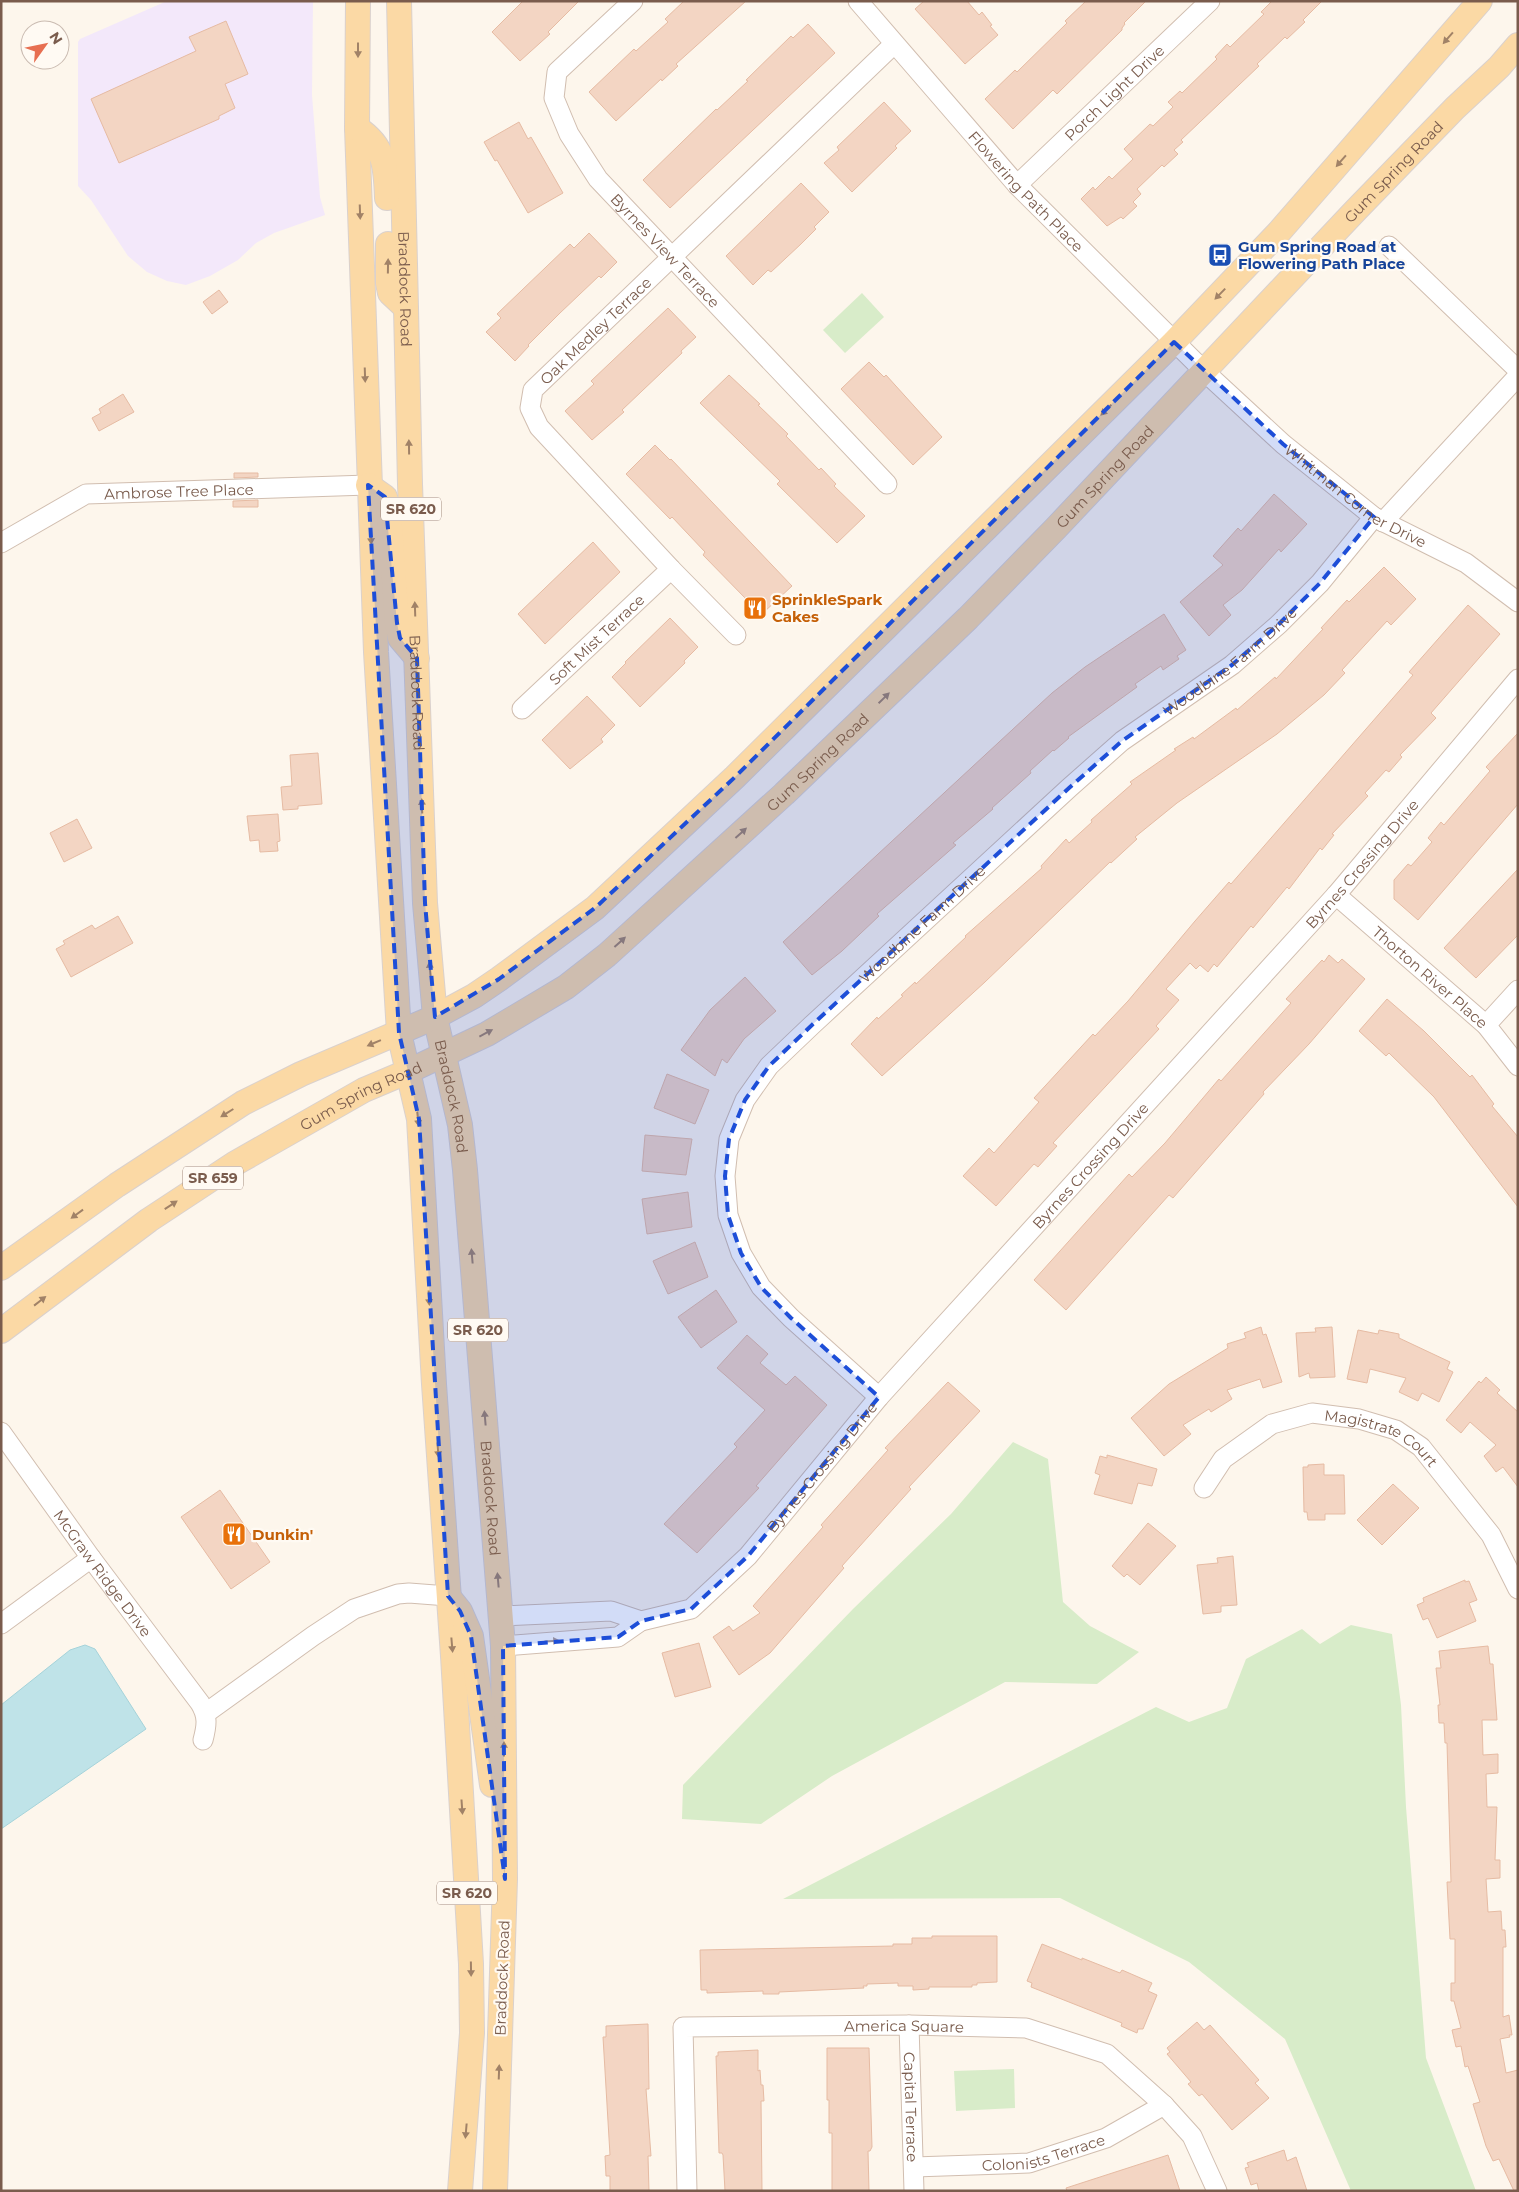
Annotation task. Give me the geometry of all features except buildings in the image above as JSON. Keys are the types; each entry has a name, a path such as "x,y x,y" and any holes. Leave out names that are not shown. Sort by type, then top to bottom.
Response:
{"main road":[{"name":"Braddock Road","path":"358,1 357,128 368,485 376,662 399,1033 419,1118 471,1964 472,2033 460,2191"},
{"name":"Braddock Road","path":"399,1 405,307 425,903 435,1017 442,1055 460,1125 465,1170 503,1646 505,1879 495,2191"},
{"name":"SR 659","path":"1,1268 117,1185 243,1103 301,1074 435,1017 474,996 595,908 736,777 1174,342 1279,232 1480,1"},
{"name":"Gum Spring Road","path":"1,1331 149,1220 227,1169 325,1111 379,1082 409,1071 487,1034 566,987 607,954 784,794 968,618 1205,372 1355,212 1456,108 1499,67 1518,45"},
{"path":"357,128 378,145 384,164 388,283 390,293 405,307"},
{"path":"368,485 385,497 389,512 397,622 400,638 417,658"},
{"path":"448,1596 460,1611 471,1636 505,1879"}],"street":[{"name":"Byrnes View Terrace","path":"633,1 557,72 554,98 569,134 598,179 887,484"},
{"name":"Flowering Path Place","path":"858,1 893,45 1018,186 1205,372"},
{"name":"Porch Light Drive","path":"1018,186 1210,1"},
{"name":"Oak Medley Terrace","path":"736,635 671,569 539,427 530,408 533,390 893,45"},
{"path":"1389,246 1518,370"},
{"name":"Whitman Corner Drive","path":"1205,372 1284,444 1378,520 1466,563 1518,602"},
{"name":"Woodbine Farm Drive","path":"879,1397 791,1318 762,1287 741,1253 728,1215 725,1176 729,1139 745,1100 769,1066 1068,788 1122,741 1232,665 1279,624 1518,376"},
{"name":"Ambrose Tree Place","path":"1,543 86,494 368,485"},
{"name":"Soft Mist Terrace","path":"522,709 671,569"},
{"name":"Byrnes Crossing Drive","path":"503,1646 618,1637 641,1621 691,1609 748,1556 879,1397 1336,895 1518,679"},
{"name":"Thorton River Place","path":"1336,895 1486,1025 1518,1066"},
{"path":"1486,1025 1518,990"},
{"name":"Magistrate Court","path":"1204,1488 1223,1459 1272,1424 1312,1413 1359,1419 1396,1430 1421,1447 1492,1535 1518,1589"},
{"name":"McGraw Ridge Drive","path":"1,1432 91,1558 206,1713"},
{"path":"1,1624 91,1558"},
{"path":"203,1740 207,1721 206,1713 312,1636 354,1609 398,1594 448,1596"},
{"path":"501,1616 611,1612 641,1621"},
{"name":"America Square","path":"687,2191 683,2027 910,2025 1026,2028 1107,2054 1164,2104 1192,2136 1217,2191"},
{"name":"Capital Terrace","path":"910,2025 914,2191"},
{"name":"Colonists Terrace","path":"914,2167 1028,2164 1106,2138 1164,2104"}],"highlighted area":[{"path":"1174,342 1283,444 1374,517 1320,583 1279,624 1232,665 1122,741 1069,788 769,1066 745,1100 729,1139 725,1176 728,1215 741,1253 761,1287 791,1318 879,1397 748,1556 691,1609 641,1621 618,1637 503,1646 505,1879 471,1636 460,1611 448,1596 419,1119 399,1033 368,485 385,497 397,623 400,638 417,658 425,903 435,1017 499,979 595,908 735,777"}],"shaded area":[{"path":"167,1 313,1 312,95 320,197 325,215 274,233 256,243 238,260 210,276 186,285 167,281 147,272 128,256 91,200 78,186 78,42 80,39"}],"green space":[{"path":"862,293 884,317 845,353 823,330"},
{"path":"1013,1442 1048,1459 1063,1602 1090,1626 1139,1652 1097,1684 1005,1682 832,1776 761,1824 682,1819 683,1785 853,1609 951,1514"},
{"path":"1351,1625 1392,1634 1401,1705 1406,1807 1426,2058 1476,2191 1351,2191 1285,2039 1189,1962 1060,1898 783,1899 1156,1707 1189,1722 1227,1708 1246,1659 1302,1629 1320,1644"},
{"path":"1014,2069 1015,2108 956,2111 954,2071"}],"water":[{"path":"85,1645 95,1649 146,1729 1,1829 1,1705 70,1650"}],"place":[{"name":"Gum Spring Road at Flowering Path Place","path":"1220,255"},
{"name":"SprinkleSpark Cakes","path":"755,608"},
{"name":"Dunkin'","path":"234,1534"}]}
